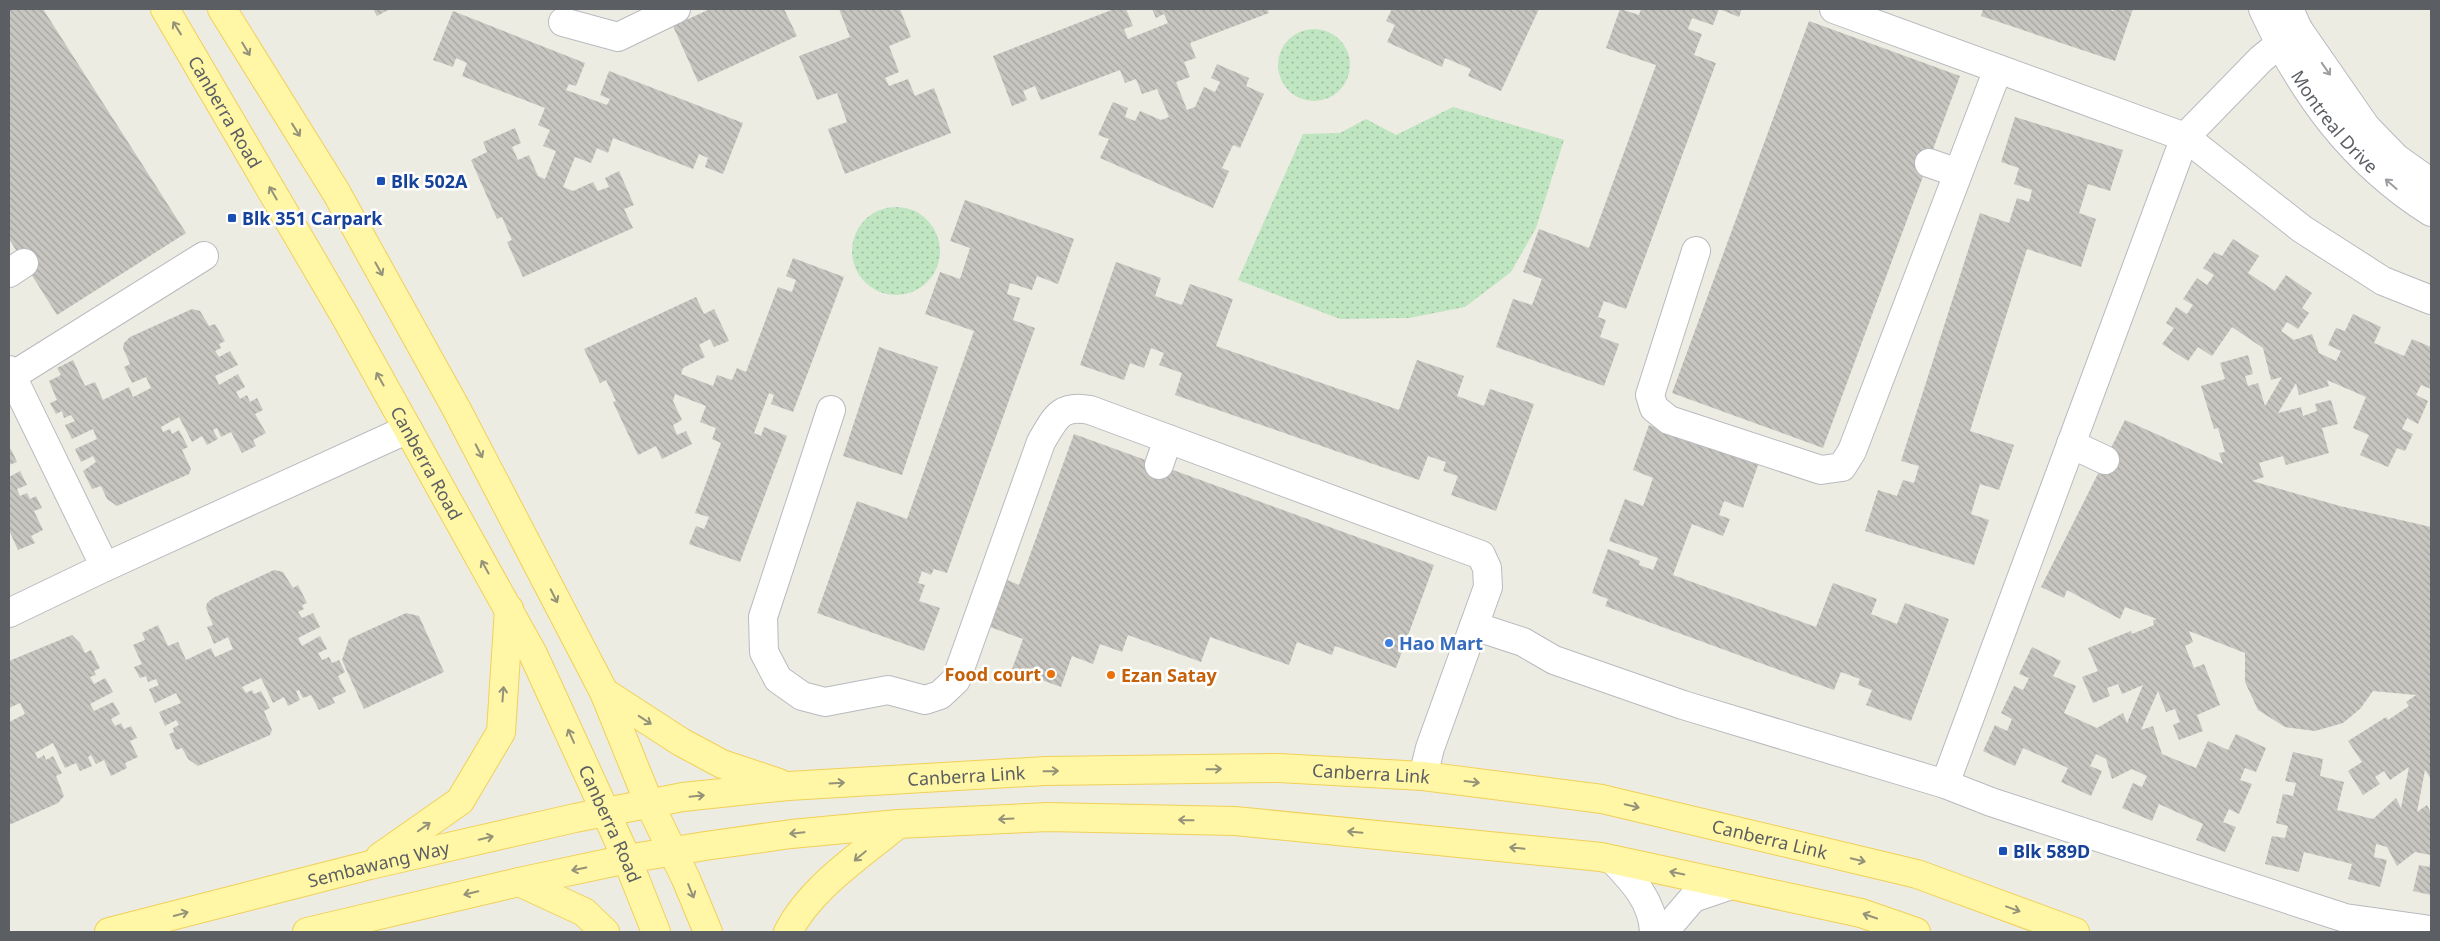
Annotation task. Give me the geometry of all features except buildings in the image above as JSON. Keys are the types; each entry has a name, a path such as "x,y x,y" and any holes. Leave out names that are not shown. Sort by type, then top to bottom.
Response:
{"main road":[{"name":"Canberra Road","path":"165,9 408,429 533,654 627,859 656,932"},
{"path":"222,9 336,192 456,408 604,692 649,803 708,932"},
{"path":"370,865 460,801 501,732 509,610"},
{"path":"604,692 681,742 722,764 788,786"},
{"name":"Canberra Link","path":"649,803 788,786 1045,772 1279,768 1423,776 1602,799 1888,867 1917,874 2075,932"},
{"name":"Sembawang Way","path":"109,932 370,865 649,803"},
{"path":"307,932 519,882 627,859 672,852 791,834 898,824 1048,817 1235,821 1437,839 1613,860 1861,913 1916,932"},
{"path":"788,932 793,922 818,892 898,824"},
{"path":"519,882 584,912 604,932"}],"street":[{"path":"563,22 618,38 676,9"},
{"path":"1834,9 2185,137 2302,229 2384,281 2431,300"},
{"name":"Montreal Drive","path":"2263,9 2289,27 2366,127 2396,158 2431,182"},
{"path":"1945,784 2185,137 2289,27"},
{"name":"Montreal Drive","path":"2289,27 2321,111 2359,156 2402,194 2431,212"},
{"path":"1696,250 1650,395 1654,408 1668,420 1821,470 1842,467 1852,451 1998,69"},
{"path":"1928,163 1958,172"},
{"path":"105,567 12,380 204,256"},
{"path":"831,410 763,617 764,652 778,680 802,696 825,702 888,690 926,700 940,695 956,680 1041,442 1056,418 1064,410 1077,408 1090,410 1481,555 1486,568 1488,587 1428,756 1423,776"},
{"path":"9,614 105,567 408,429"},
{"path":"1159,465 1168,439"},
{"path":"2072,444 2104,460"},
{"path":"1474,626 1523,642 1554,660 1683,705 1945,784 1991,802 2345,918 2431,930"},
{"path":"1613,860 1640,889 1653,921 1654,932"},
{"path":"1667,932 1669,926 1693,898 1731,885"}],"green space":[{"path":"1314,29 1334,35 1344,45 1350,65 1344,85 1334,95 1314,101 1294,95 1284,85 1278,65 1284,45 1294,35"},
{"path":"1453,107 1564,140 1536,228 1511,272 1465,307 1409,318 1340,319 1238,280 1303,134 1340,133 1366,119 1396,135"},
{"path":"896,207 913,210 921,214 933,226 937,234 940,251 937,268 933,276 921,288 913,292 896,295 879,292 871,288 859,276 855,268 852,251 855,234 859,226 871,214 879,210"}],"place":[{"name":"Blk 502A","path":"381,181"},
{"name":"Blk 351 Carpark","path":"232,218"},
{"name":"Hao Mart","path":"1389,643"},
{"name":"Food court","path":"1051,674"},
{"name":"Ezan Satay","path":"1111,675"},
{"name":"Blk 589D","path":"2003,851"}]}
